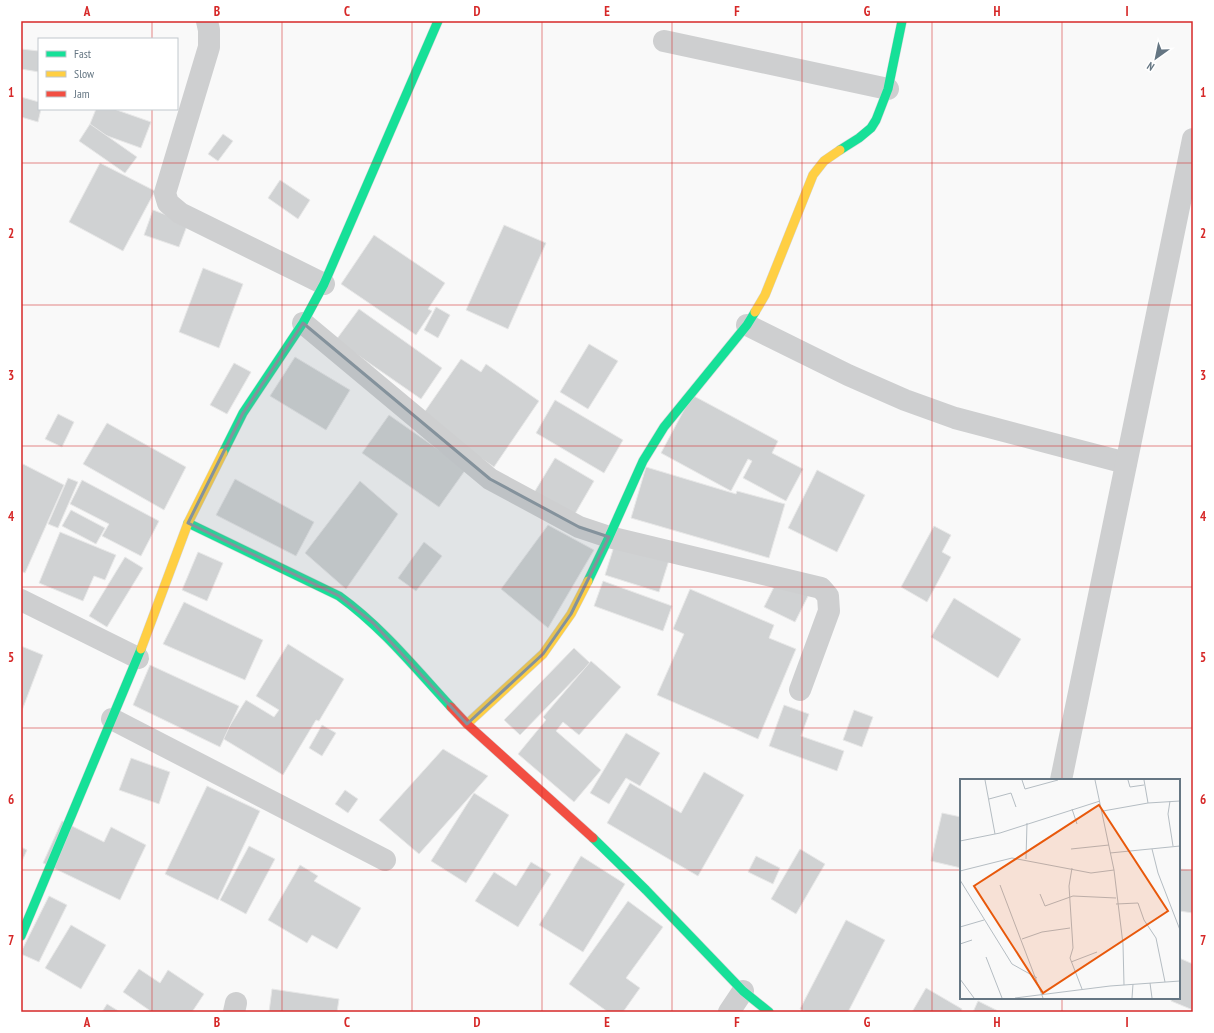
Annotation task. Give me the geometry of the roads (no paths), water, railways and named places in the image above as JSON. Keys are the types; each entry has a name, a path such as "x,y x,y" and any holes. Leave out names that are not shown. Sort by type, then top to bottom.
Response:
{"street":[{"path":"207,21 209,30 209,47 165,193 168,203 180,213 324,284"},
{"path":"21,936 138,658 188,523 243,413 303,323 324,284 438,21"},
{"path":"467,724 543,654 571,614 609,537 643,461 664,427 747,325 765,295 813,175 824,161 860,138 871,128 876,120 888,89 902,21"},
{"path":"664,41 888,89"},
{"path":"1061,779 1193,139"},
{"path":"303,323 490,479 579,527 609,537 821,588 828,596 828,610 800,690"},
{"path":"747,325 848,375 905,400 955,418 1126,462"},
{"path":"188,523 339,596 357,609 373,623 467,724 592,838 646,890 744,991 769,1012"},
{"path":"21,600 138,658"},
{"path":"112,719 385,860"},
{"path":"729,1012 744,991"}]}
